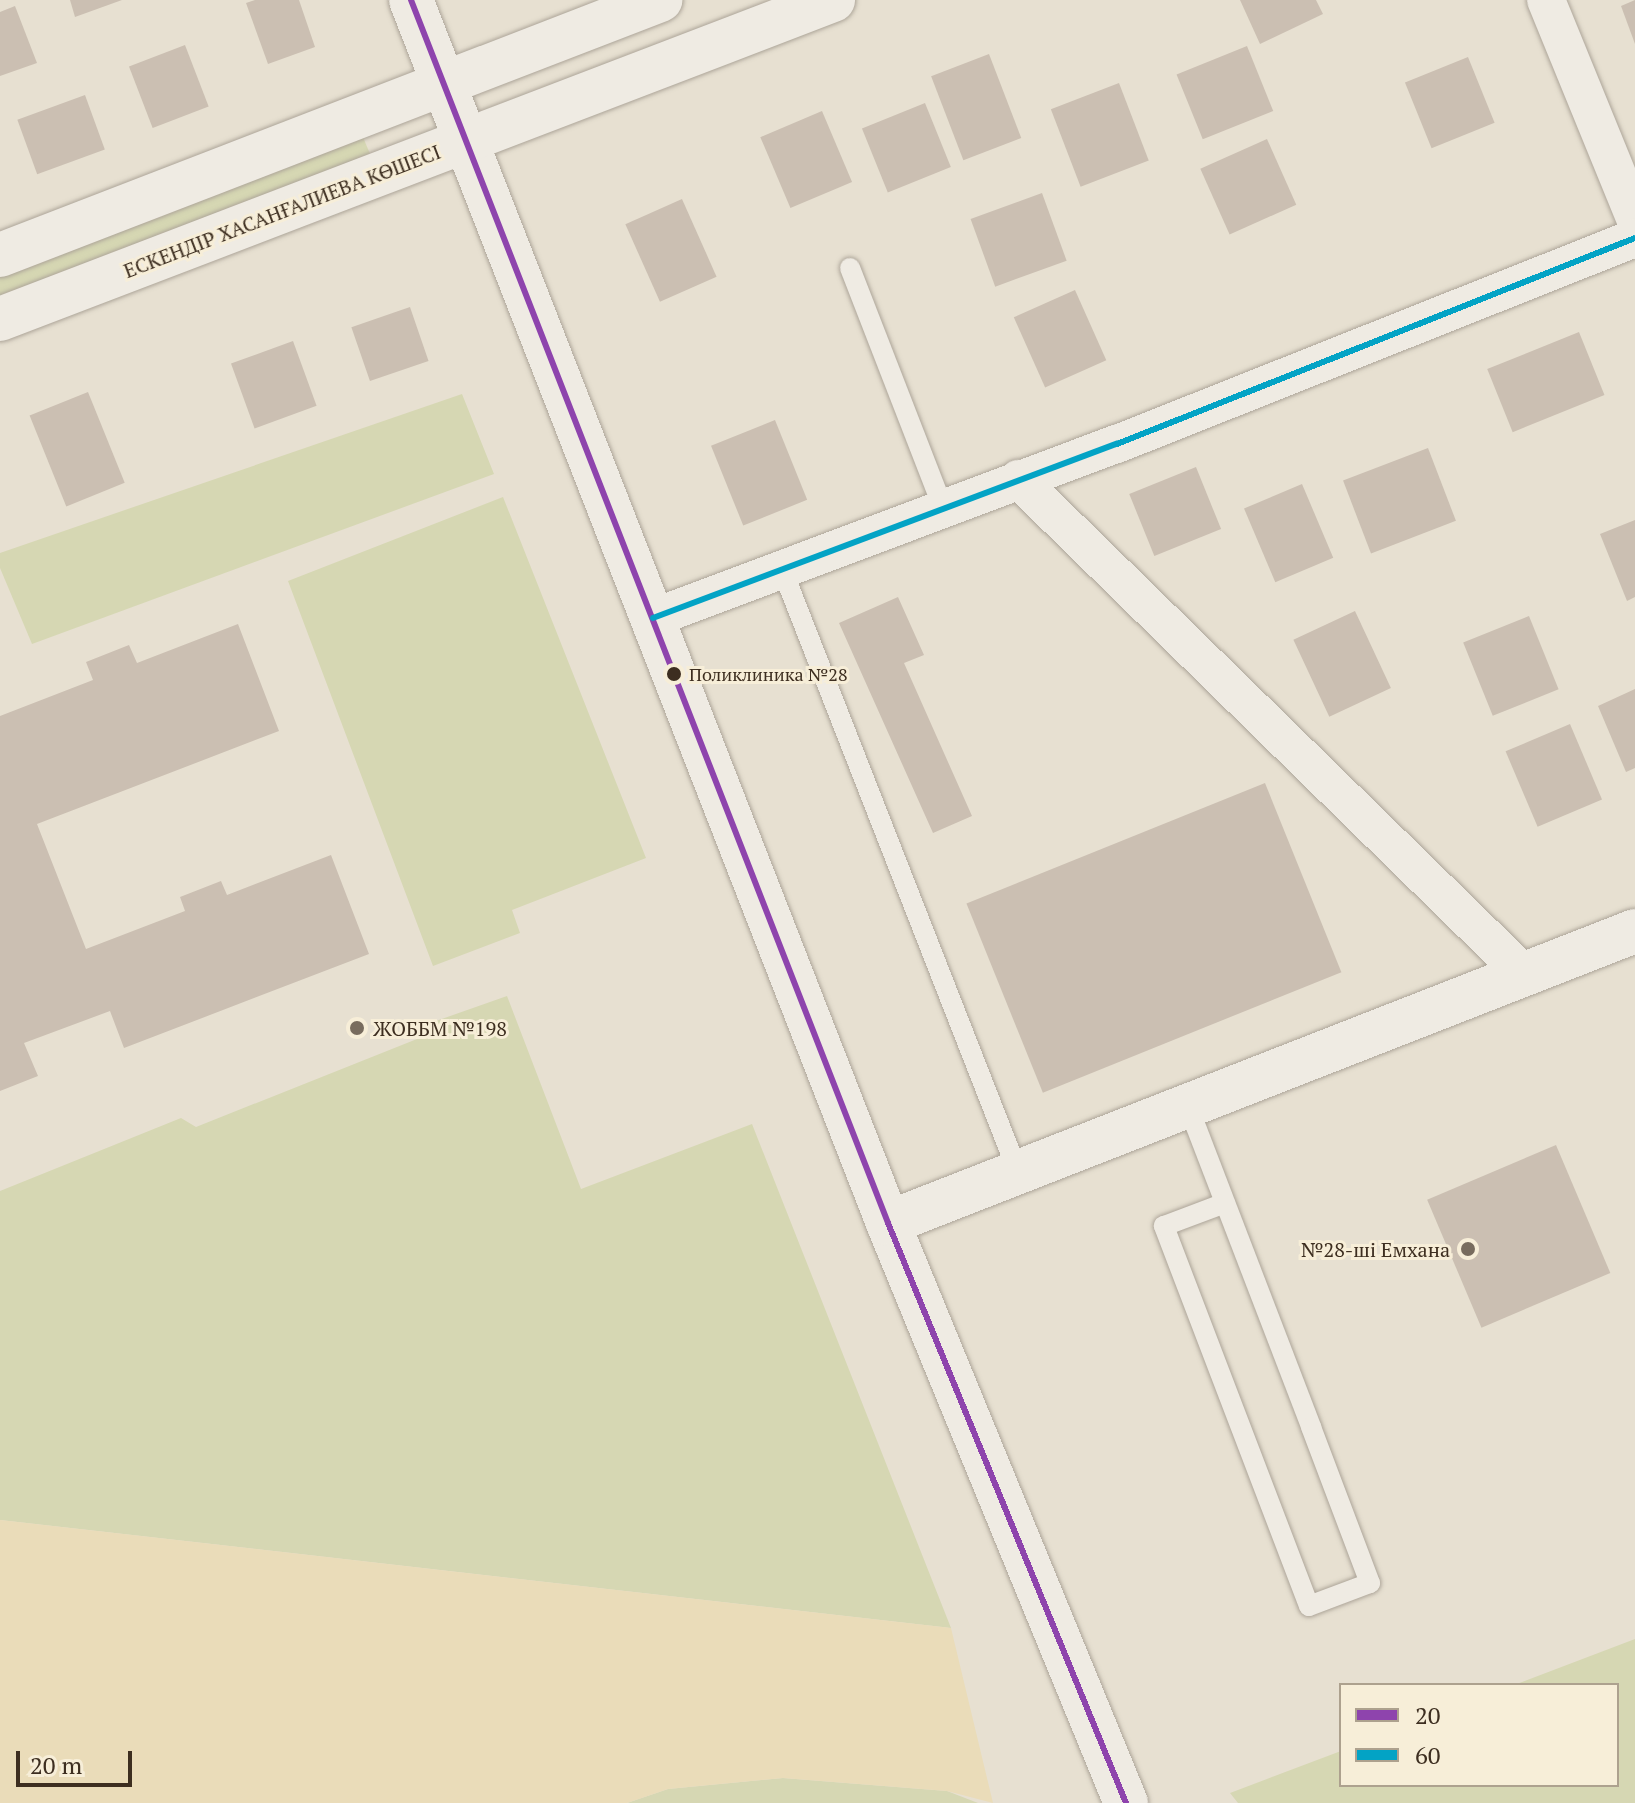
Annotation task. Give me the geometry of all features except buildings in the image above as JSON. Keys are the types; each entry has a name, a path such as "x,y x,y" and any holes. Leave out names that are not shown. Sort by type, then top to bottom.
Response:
{"street":[{"path":"411,0 888,1223 1126,1803"},
{"path":"0,255 660,0"},
{"name":"ЕСКЕНДІР ХАСАНҒАЛИЕВА КӨШЕСІ","path":"0,319 833,0"},
{"path":"1546,0 1635,218"},
{"path":"653,618 1635,238"},
{"path":"1018,479 1525,975"},
{"path":"888,1223 1635,931"}],"lane":[{"path":"850,268 943,508"},
{"path":"782,569 1018,1172"},
{"path":"1188,1106 1370,1583 1309,1606 1164,1226 1225,1203"}],"green space":[{"path":"360,130 373,161 0,303 0,272"},
{"path":"462,394 494,474 32,644 0,568 0,553"},
{"path":"503,497 646,858 512,910 520,933 433,966 288,581"},
{"path":"507,996 581,1189 752,1124 951,1628 0,1520 0,1191 181,1118 196,1127 422,1037 436,1021"},
{"path":"1635,1639 1635,1803 1238,1803 1230,1793 1339,1752 1339,1787 1619,1787 1619,1683 1519,1683"},
{"path":"783,1778 947,1791 978,1803 627,1803 668,1789"}],"sand":[{"path":"0,1520 951,1628 993,1803 947,1791 783,1778 668,1789 627,1803 0,1803"}],"transit line":[{"name":"20","path":"411,0 888,1223 1126,1803"},
{"name":"60","path":"653,618 1117,444 1635,238"}],"place":[{"name":"Поликлиника №28","path":"674,674"},
{"name":"ЖОББМ №198","path":"357,1028"},
{"name":"№28-ші Емхана","path":"1468,1249"}]}
